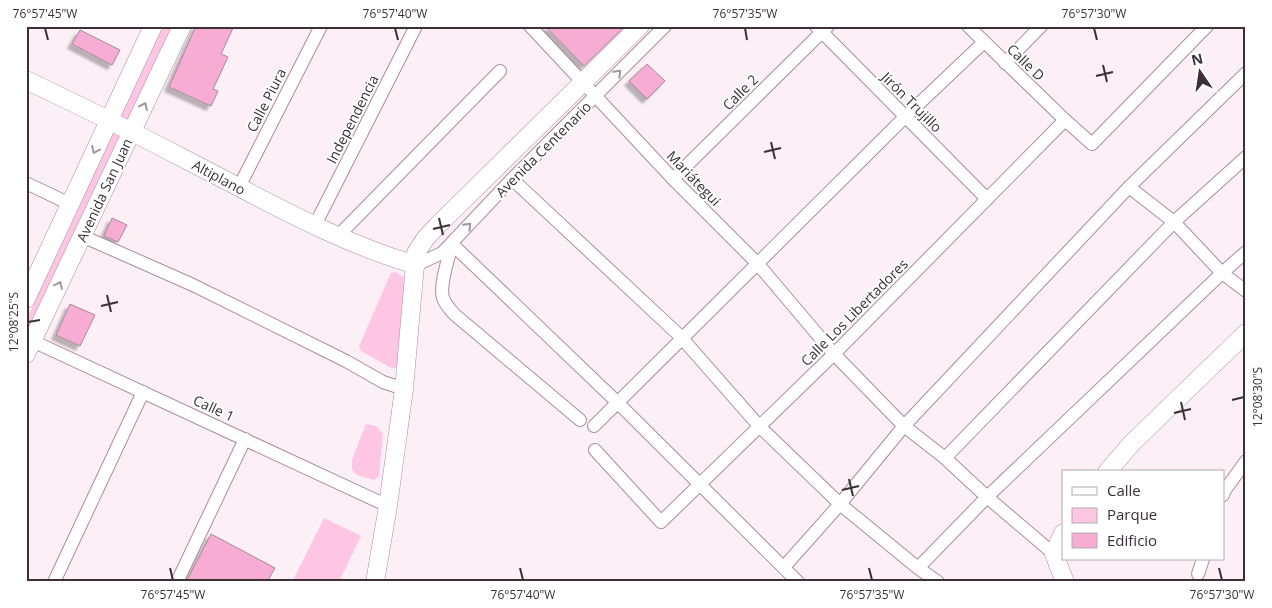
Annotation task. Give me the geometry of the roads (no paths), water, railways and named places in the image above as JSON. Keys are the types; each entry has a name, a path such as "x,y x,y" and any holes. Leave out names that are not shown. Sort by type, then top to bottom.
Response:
{"street":[{"name":"Avenida San Juan","path":"27,295 152,26"},
{"name":"Avenida San Juan","path":"28,344 82,236 182,26"},
{"name":"Calle Piura","path":"239,187 321,26"},
{"name":"Independencia","path":"315,225 416,26"},
{"name":"Mariátegui","path":"530,26 673,179 758,264 834,354 904,426 945,458 987,497 1054,554"},
{"name":"Avenida Centenario","path":"416,265 442,253 452,244 512,179 640,26"},
{"name":"Avenida Centenario","path":"375,582 388,506 404,389 416,253 425,239 589,89 665,26"},
{"name":"Calle D","path":"968,26 1092,144 1207,26"},
{"path":"1005,62 1041,26"},
{"name":"Jirón Trujillo","path":"822,28 905,117 987,199"},
{"name":"Calle 2","path":"673,179 822,28"},
{"path":"594,426 905,117 984,42"},
{"path":"338,236 500,72"},
{"path":"784,567 840,504 904,426 1129,187 1246,73"},
{"name":"Altiplano","path":"26,80 132,131 338,236 416,265"},
{"name":"Calle Los Libertadores","path":"595,450 661,522 834,354 1065,120"},
{"path":"945,458 1174,222 1246,157"},
{"path":"512,179 683,339 759,426 840,504 918,568 938,582"},
{"path":"26,183 70,204"},
{"path":"1129,187 1174,222 1222,273 1246,291"},
{"path":"82,236 193,285 346,361 383,382 404,389"},
{"path":"452,244 618,403 798,582"},
{"path":"452,244 442,287 443,297 454,314 580,420"},
{"path":"918,568 987,497 1246,252"},
{"path":"1109,470 1132,443 1246,333"},
{"name":"Calle 1","path":"28,344 143,392 388,506"},
{"path":"54,582 143,392"},
{"path":"178,582 245,439"},
{"path":"1224,492 1246,461"},
{"path":"1057,582 1054,554 1062,535"},
{"path":"1054,554 1066,582"},
{"path":"1198,574 1203,560"}]}
